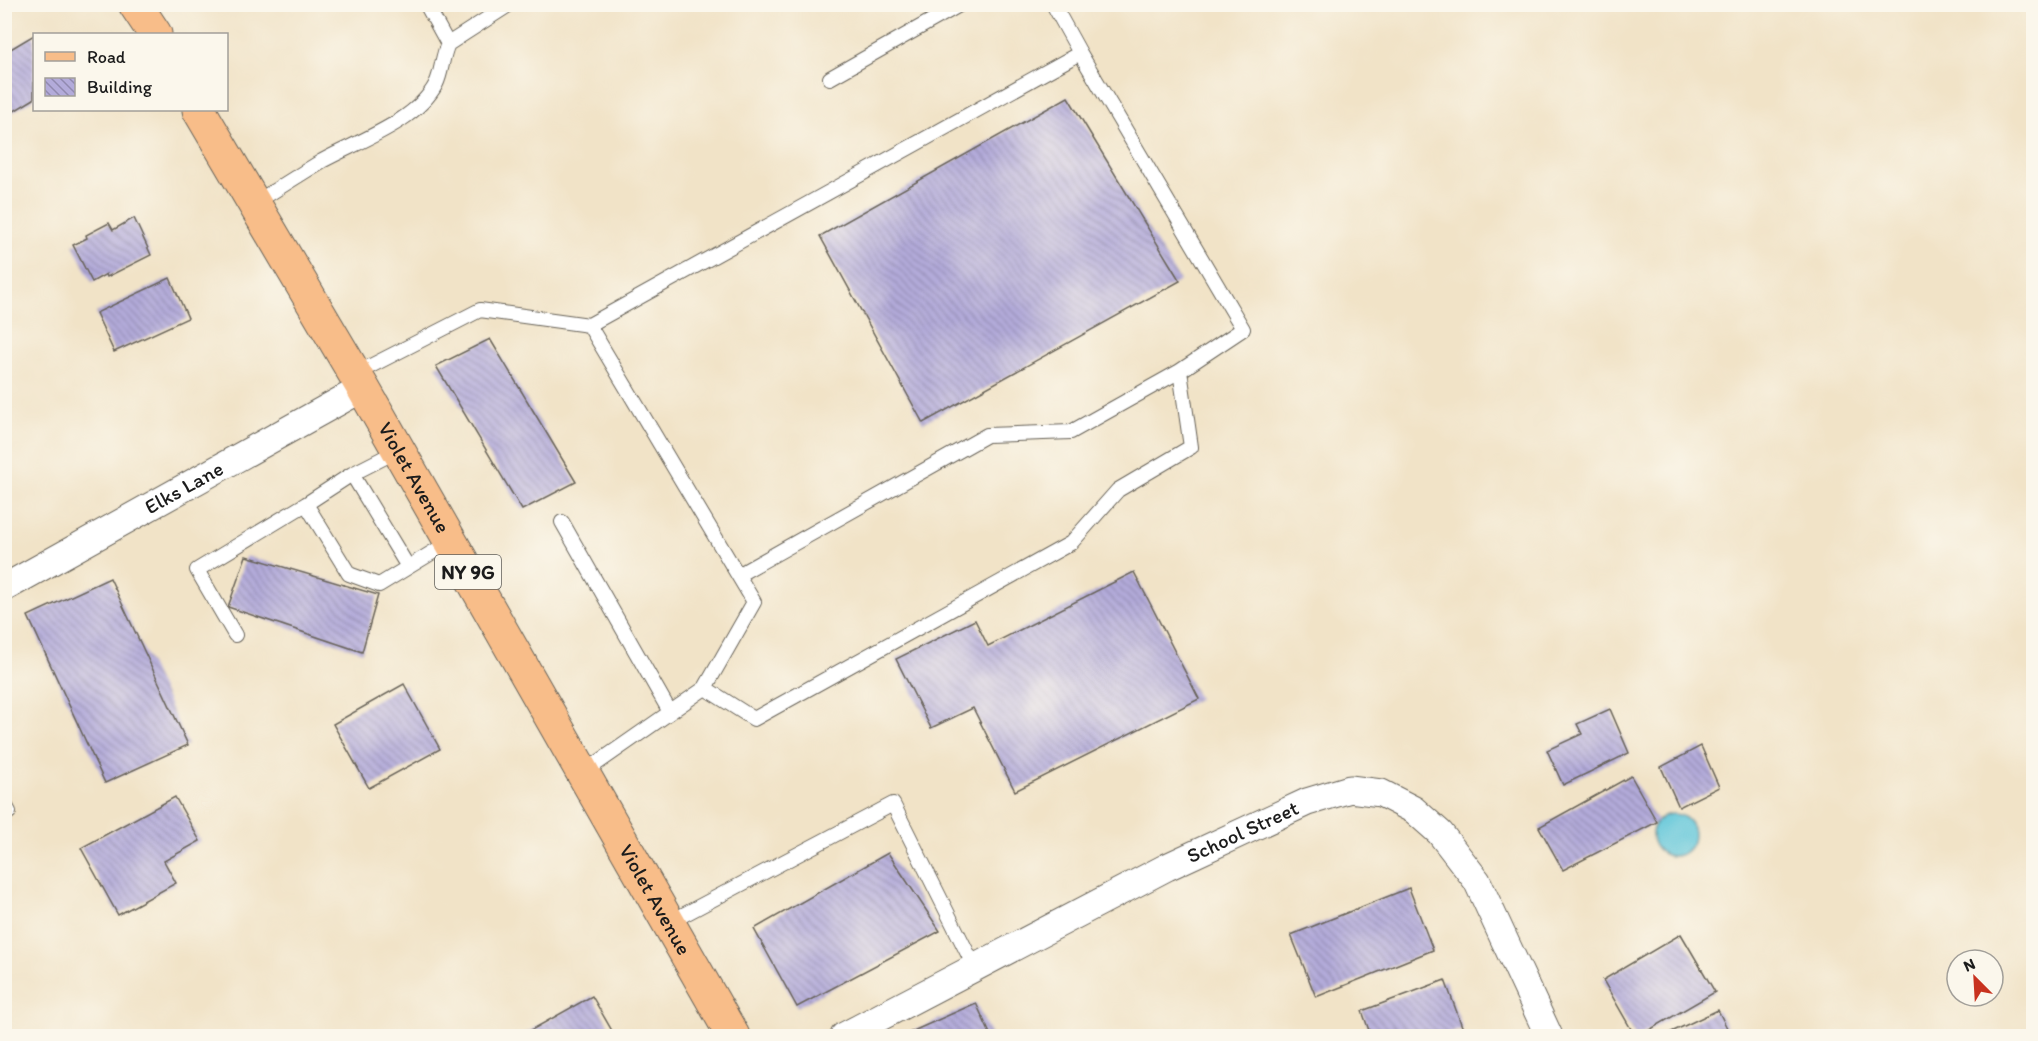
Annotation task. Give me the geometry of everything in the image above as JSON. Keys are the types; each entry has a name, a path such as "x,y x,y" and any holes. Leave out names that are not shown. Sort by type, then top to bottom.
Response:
{"main road":[{"path":"135,4 154,33"},
{"name":"Violet Avenue","path":"200,111 399,450 733,1036"}],"street":[{"name":"Elks Lane","path":"4,588 359,381"},
{"name":"School Street","path":"844,1036 1200,852 1307,802 1350,789 1381,793 1414,810 1440,833 1477,881 1549,1036"}],"lane":[{"path":"426,4 448,44"},
{"path":"255,203 321,162 394,123 418,107 436,83 448,44 510,4"},
{"path":"830,78 961,4"},
{"path":"738,575 987,435 1071,432 1180,371 1242,329 1053,4"},
{"path":"359,381 480,310 589,325 1080,54"},
{"path":"583,773 705,688 754,602 589,325"},
{"path":"705,688 754,719 1071,543 1118,490 1191,447 1180,371"},
{"path":"235,635 197,570 352,474 399,450"},
{"path":"352,474 408,567"},
{"path":"306,504 349,574 379,585 451,541"},
{"path":"562,522 670,712"},
{"path":"668,922 893,804 975,968"}],"water":[{"path":"1673,814 1688,820 1694,835 1688,850 1673,856 1658,850 1652,835 1658,820"}],"building":[{"path":"33,36 33,100 6,116 4,53"},
{"path":"1068,97 1180,281 923,423 820,236"},
{"path":"134,218 151,255 92,282 73,245 109,223 113,230"},
{"path":"170,278 188,318 114,352 96,313"},
{"path":"490,339 576,482 522,510 436,366"},
{"path":"246,556 378,595 362,652 228,607"},
{"path":"1134,572 1199,699 1015,791 973,708 931,728 896,659 975,620 988,646"},
{"path":"110,578 188,745 105,783 28,616"},
{"path":"404,684 440,749 369,788 333,724"},
{"path":"1610,709 1629,753 1563,785 1547,750 1582,734 1577,724"},
{"path":"1701,746 1719,787 1679,807 1661,767"},
{"path":"1631,776 1657,822 1563,870 1539,827"},
{"path":"175,797 200,841 164,861 176,883 118,915 81,848"},
{"path":"888,853 940,931 797,1007 754,929"},
{"path":"1409,888 1433,950 1316,997 1291,935"},
{"path":"1681,934 1715,992 1639,1036 1635,1036 1603,980"},
{"path":"1445,980 1463,1029 1442,1036 1371,1036 1362,1011"},
{"path":"592,996 615,1036 528,1036 526,1033"},
{"path":"976,1003 991,1036 902,1036"},
{"path":"1718,1010 1731,1036 1663,1036"}]}
